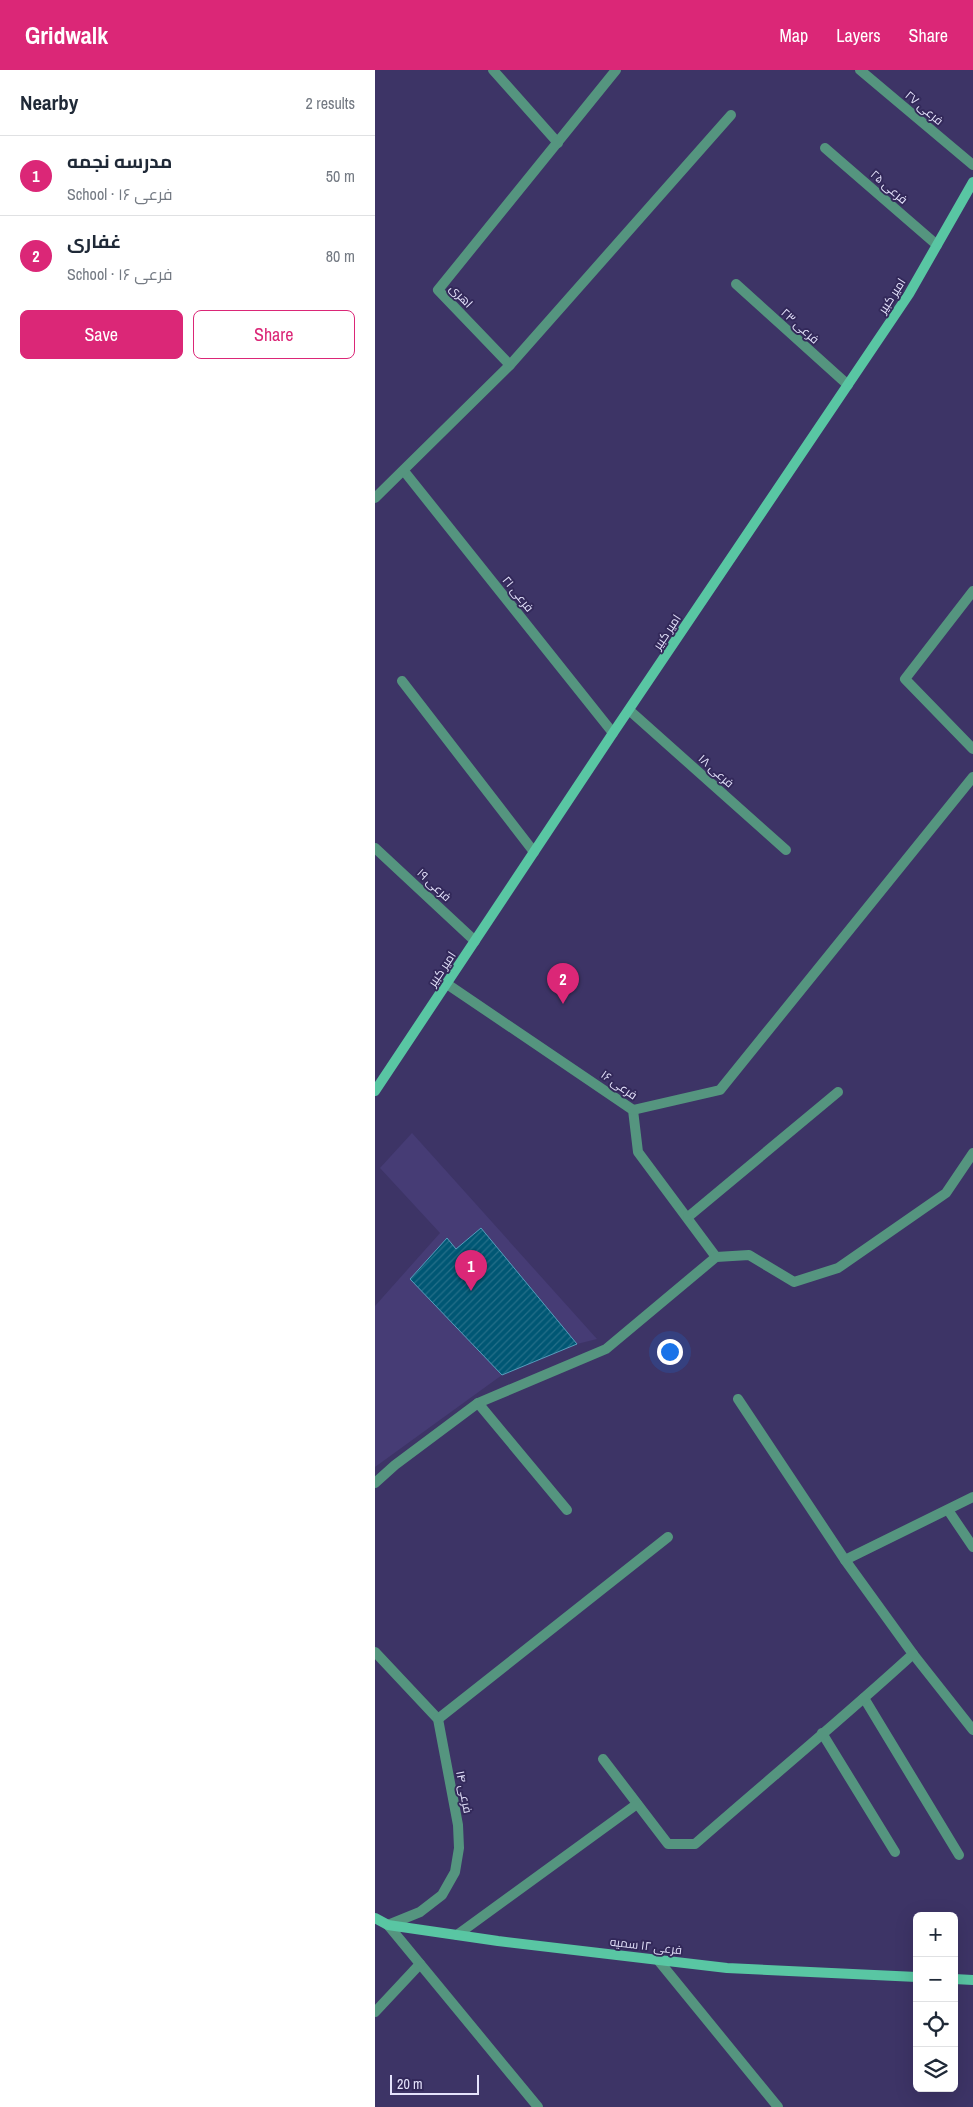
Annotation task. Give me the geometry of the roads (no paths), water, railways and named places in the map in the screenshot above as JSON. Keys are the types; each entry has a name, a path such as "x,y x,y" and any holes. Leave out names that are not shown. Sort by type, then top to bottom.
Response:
{"main road":[{"name":"امیر کبیر","path":"375,1091 613,733 909,294 973,182"},
{"name":"فرعی ۱۲ سمیه","path":"375,1918 388,1925 457,1935 727,1968 913,1977"},
{"path":"958,1979 973,1980"}],"street":[{"path":"493,70 558,143"},
{"name":"اهری","path":"510,365 438,290 616,70"},
{"name":"فرعی ۲۷","path":"860,70 973,165"},
{"path":"375,498 510,365 731,114"},
{"name":"فرعی ۲۵","path":"825,148 937,245"},
{"name":"فرعی ۲۳","path":"736,284 848,385"},
{"name":"فرعی ۲۱","path":"404,471 613,733"},
{"path":"973,591 905,679 973,749"},
{"path":"402,681 534,852"},
{"name":"فرعی ۱۸","path":"629,710 786,850"},
{"path":"633,1110 720,1090 973,777"},
{"name":"فرعی ۱۹","path":"375,848 475,941"},
{"name":"فرعی ۱۶","path":"447,984 633,1110 638,1152 716,1257"},
{"path":"688,1217 838,1092"},
{"path":"375,1483 395,1465 477,1403 605,1349 716,1257 749,1255 794,1282 838,1268 945,1193 973,1153"},
{"path":"738,1399 845,1560 913,1654 973,1730"},
{"path":"477,1403 567,1510"},
{"path":"845,1560 973,1497"},
{"path":"948,1510 973,1546"},
{"path":"375,1652 438,1719 668,1537"},
{"path":"603,1760 668,1844 695,1844 913,1654"},
{"path":"864,1698 959,1855"},
{"name":"فرعی ۱۴","path":"388,1925 420,1912 442,1895 455,1872 459,1848 458,1825 438,1719"},
{"path":"822,1732 895,1852"},
{"path":"457,1935 637,1804"},
{"path":"388,1925 538,2107"},
{"path":"658,1960 778,2107"},
{"path":"375,2012 419,1964"}],"place":[{"name":"غفاری","path":"563,1004"},
{"name":"مدرسه نجمه","path":"471,1291"}]}
